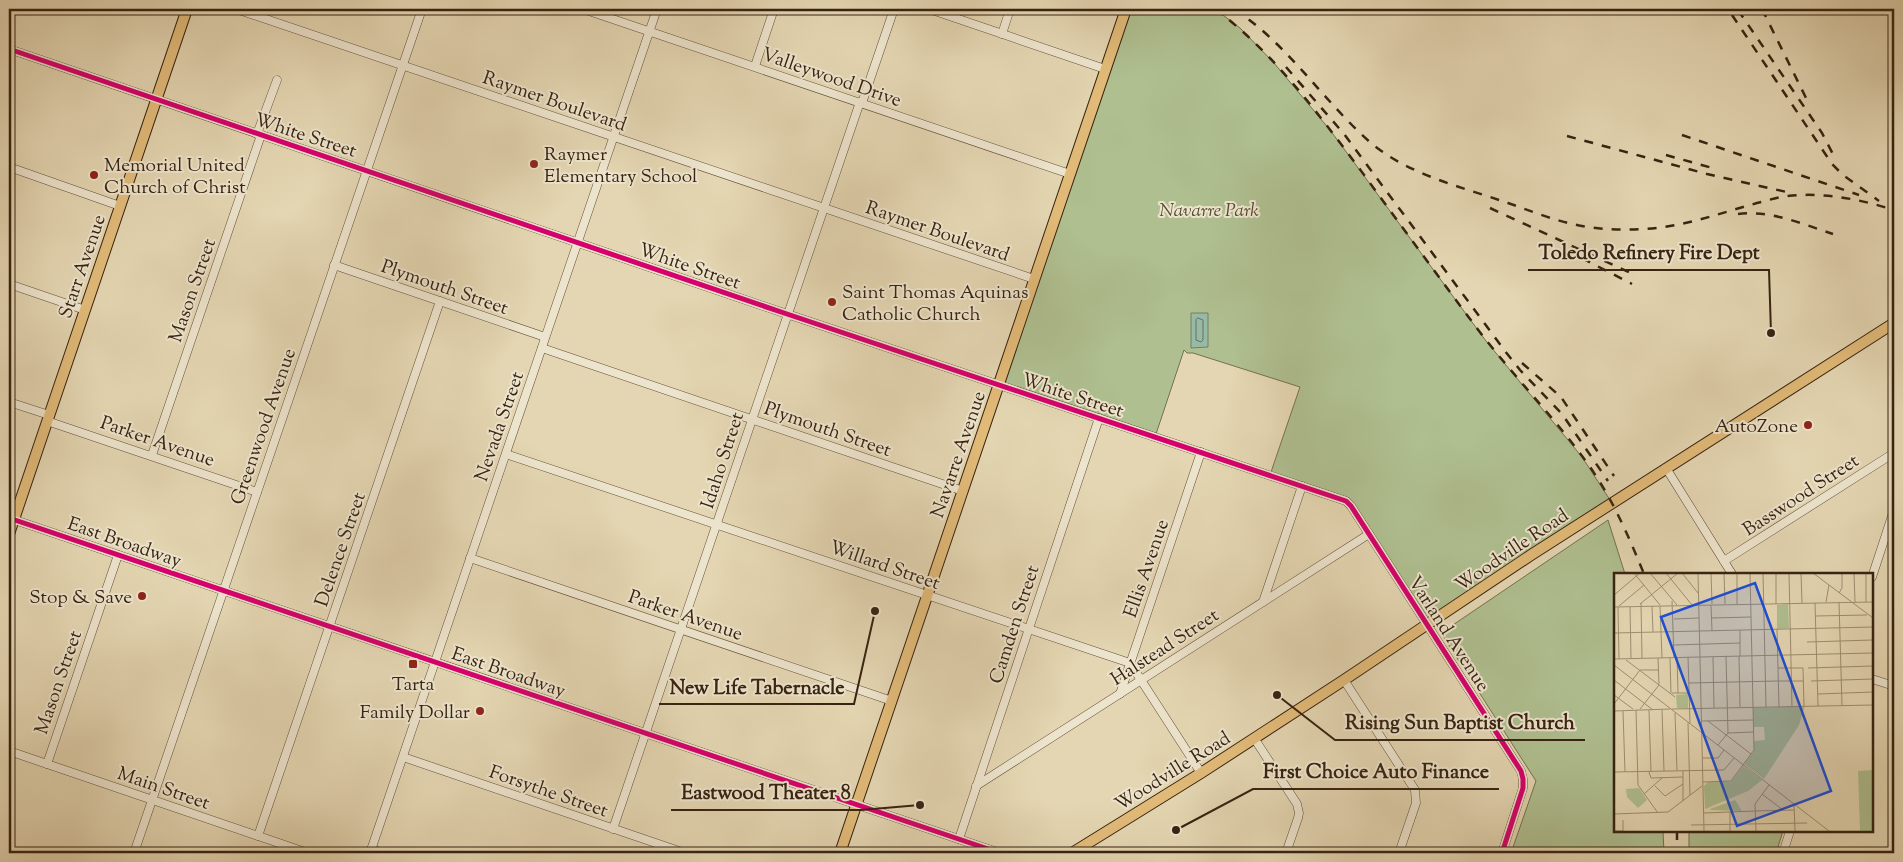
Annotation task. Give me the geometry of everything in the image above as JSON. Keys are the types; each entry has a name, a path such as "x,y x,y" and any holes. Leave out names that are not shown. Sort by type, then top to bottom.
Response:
{"main road":[{"name":"Starr Avenue","path":"9,534 11,518 48,418 187,9"},
{"name":"Navarre Avenue","path":"840,853 1126,9"},
{"name":"Woodville Road","path":"1072,853 1201,773 1666,468 1892,327"}],"street":[{"name":"Raymer Boulevard","path":"236,9 1034,279"},
{"name":"Greenwood Avenue","path":"134,853 422,9"},
{"name":"Valleywood Drive","path":"583,9 1070,174"},
{"name":"Nevada Street","path":"371,851 657,9"},
{"path":"755,66 774,9"},
{"name":"Idaho Street","path":"613,829 823,208 894,9"},
{"path":"929,9 1105,69"},
{"path":"1002,34 1010,9"},
{"name":"White Street","path":"9,49 787,314 1346,501 1352,506 1356,514"},
{"name":"Mason Street","path":"152,455 277,80"},
{"path":"9,167 120,206"},
{"name":"Plymouth Street","path":"334,265 545,337"},
{"path":"9,284 85,310"},
{"name":"Delence Street","path":"258,836 440,301"},
{"name":"Plymouth Street","path":"542,348 963,491"},
{"name":"Parker Avenue","path":"9,402 48,418 257,492"},
{"name":"Camden Street","path":"959,839 1099,418"},
{"name":"Ellis Avenue","path":"1120,694 1201,452"},
{"name":"Basswood Street","path":"1724,562 1894,453"},
{"name":"Willard Street","path":"506,454 1130,663"},
{"path":"1666,468 1731,573"},
{"path":"1263,602 1302,486"},
{"path":"1873,574 1894,510"},
{"name":"Varland Avenue","path":"1356,514 1521,771 1524,779 1523,788 1502,853"},
{"name":"East Broadway","path":"11,518 1000,853"},
{"name":"Halstead Street","path":"976,786 1369,534"},
{"name":"Mason Street","path":"47,764 118,554"},
{"name":"Parker Avenue","path":"470,558 892,701"},
{"path":"1130,663 1201,773"},
{"path":"1873,678 1894,686"},
{"path":"1344,680 1415,790 1416,803 1399,853"},
{"path":"1254,738 1297,804 1298,818 1286,853"},
{"name":"Main Street","path":"9,751 308,853"},
{"name":"Forsythe Street","path":"402,757 685,853"},
{"path":"1783,853 1790,832"},
{"path":"1892,853 1894,848"},
{"path":"371,851 384,853"}],"green space":[{"name":"Navarre Park","path":"1126,9 1215,9 1240,28 1274,63 1330,130 1486,341 1582,457 1612,503 1428,625 1351,506 1270,475 1300,387 1193,353 1187,353 1184,350 1155,437 998,385"},
{"path":"1608,520 1625,573 1614,573 1614,832 1663,832 1664,853 1511,853 1536,781 1441,633"},
{"path":"1689,832 1783,832 1776,853 1689,853"}],"water":[{"path":"1191,313 1208,313 1208,347 1191,348"}],"railway":[{"path":"1215,9 1256,44 1293,83 1359,168 1487,341 1576,448 1590,467 1613,506 1644,573"},
{"path":"1234,9 1271,39 1354,127 1386,154 1402,164 1436,179 1557,220 1602,229 1658,228 1698,220 1777,198 1801,195 1841,197 1894,210"},
{"path":"1762,9 1809,104"},
{"path":"1738,10 1822,133 1836,160"},
{"path":"1732,15 1832,164 1843,175 1879,201"},
{"path":"1286,67 1344,134 1520,370 1562,414 1608,481"},
{"path":"1682,135 1859,195"},
{"path":"1567,136 1707,174 1791,193"},
{"path":"1666,155 1716,169"},
{"path":"1490,208 1637,276"},
{"path":"1738,214 1750,213 1774,216 1833,234"},
{"path":"1566,250 1632,284"},
{"path":"1522,363 1561,397 1614,476"},
{"path":"1677,832 1677,853"}],"cycle path":[{"path":"9,49 787,314 1346,501 1521,771 1523,788 1502,853"},
{"path":"9,518 1000,853"}],"place":[{"name":"Raymer Elementary School","path":"534,164"},
{"name":"Memorial United Church of Christ","path":"94,175"},
{"name":"Saint Thomas Aquinas Catholic Church","path":"832,302"},
{"name":"Toledo Refinery Fire Dept","path":"1771,333"},
{"name":"AutoZone","path":"1808,425"},
{"name":"Stop & Save","path":"142,596"},
{"name":"New Life Tabernacle","path":"875,611"},
{"name":"Tarta","path":"413,664"},
{"name":"Rising Sun Baptist Church","path":"1277,695"},
{"name":"Family Dollar","path":"480,711"},
{"name":"Eastwood Theater 8","path":"920,805"},
{"name":"First Choice Auto Finance","path":"1176,830"}]}
